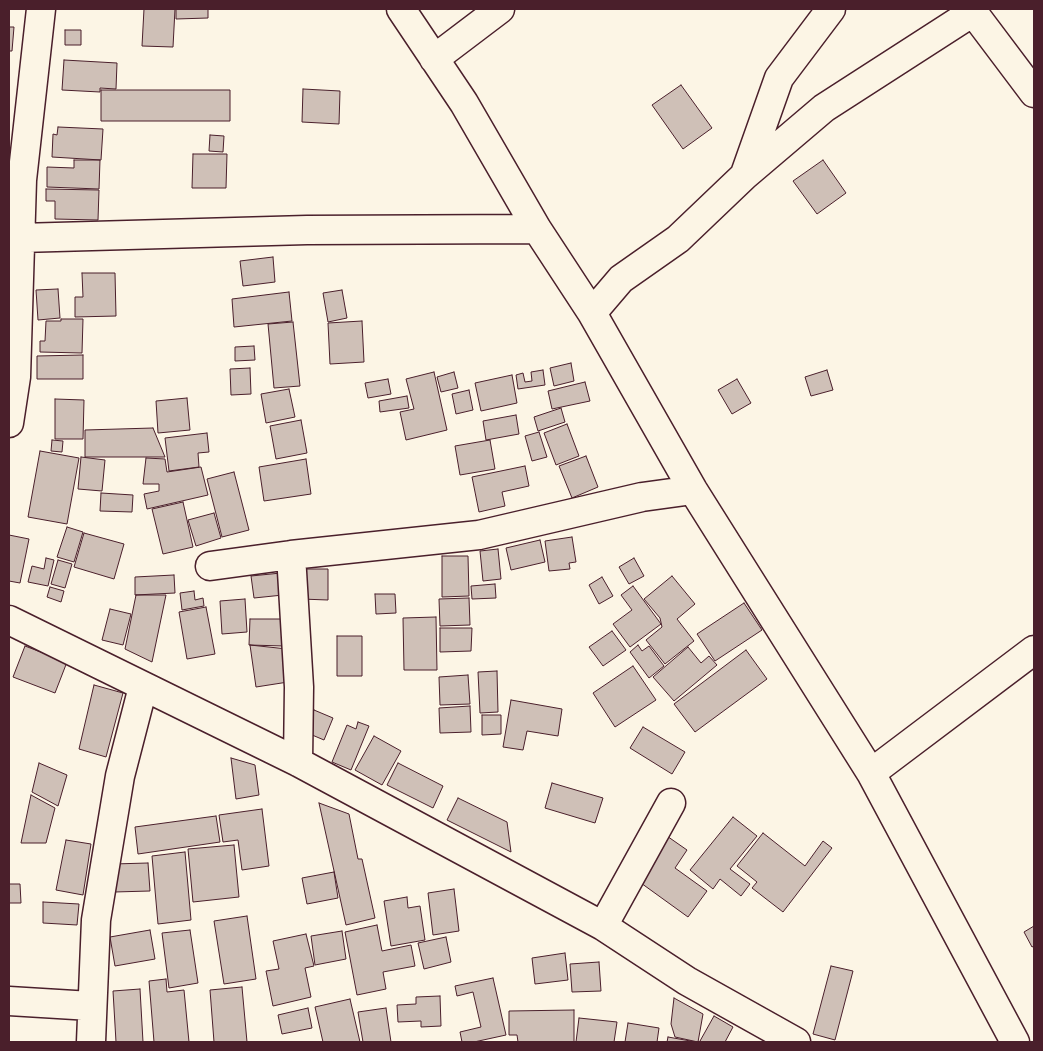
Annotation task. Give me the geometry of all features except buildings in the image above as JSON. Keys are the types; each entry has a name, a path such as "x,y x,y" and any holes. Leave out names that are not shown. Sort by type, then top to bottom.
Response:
{"street":[{"path":"9,423 16,376 14,272 20,238 22,180 42,9"},
{"path":"401,9 464,103 537,229 592,313 693,490 871,772 1015,1042"},
{"path":"434,59 500,9"},
{"path":"744,176 779,78 830,9"},
{"path":"592,313 621,278 678,239 744,176 824,108 972,10 1034,93"},
{"path":"20,238 307,230 537,229"},
{"path":"210,566 291,555 479,536 642,497 693,490"},
{"path":"291,555 300,687 298,762"},
{"path":"9,620 298,762 603,926 687,981 796,1042"},
{"path":"871,772 1034,650"},
{"path":"91,1042 96,920 120,776 143,687"},
{"path":"603,926 671,803"},
{"path":"9,1001 92,1006"}]}
